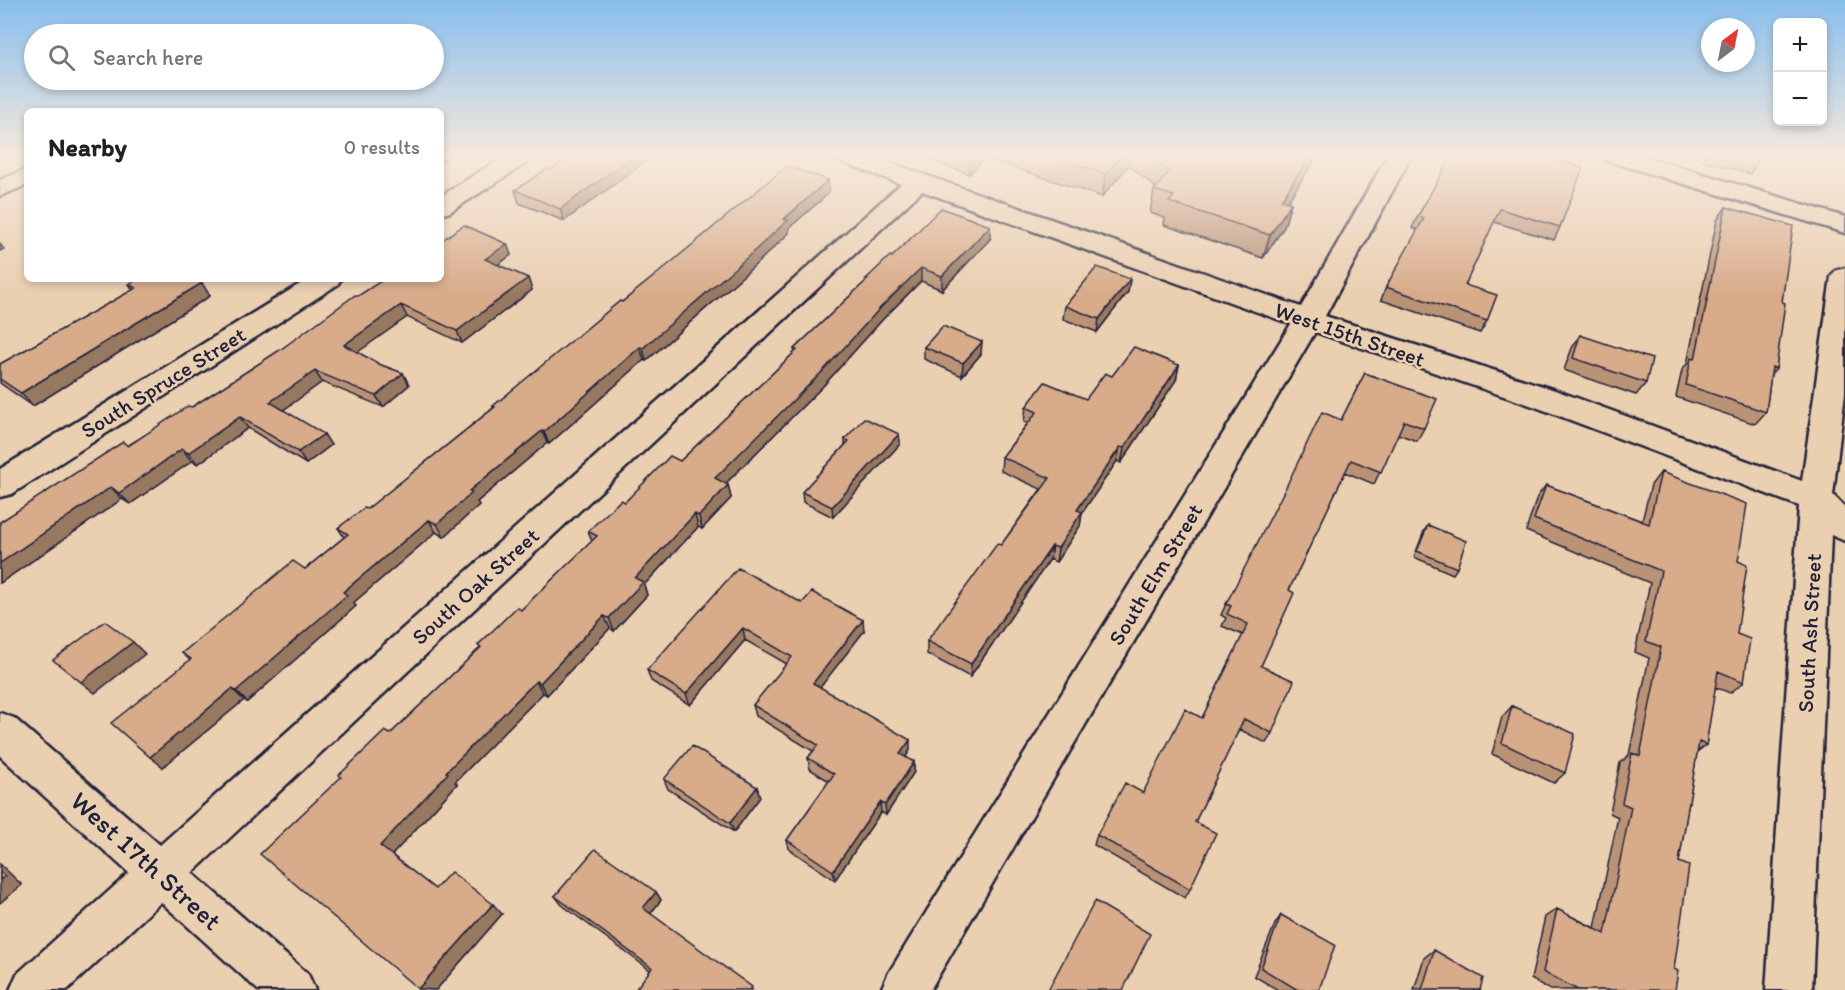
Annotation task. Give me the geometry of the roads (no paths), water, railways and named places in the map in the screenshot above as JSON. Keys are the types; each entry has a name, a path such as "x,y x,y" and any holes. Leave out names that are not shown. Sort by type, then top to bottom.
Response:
{"street":[{"name":"South Oak Street","path":"33,990 897,201"},
{"name":"West 15th Street","path":"972,201 1308,320 1544,398 1816,499 1845,528"},
{"name":"South Elm Street","path":"904,990 1308,320 1374,201"},
{"path":"1766,201 1845,225"},
{"name":"South Ash Street","path":"1789,990 1816,499 1845,277"},
{"name":"South Spruce Street","path":"0,485 322,282"},
{"name":"West 17th Street","path":"0,731 291,990"}]}
